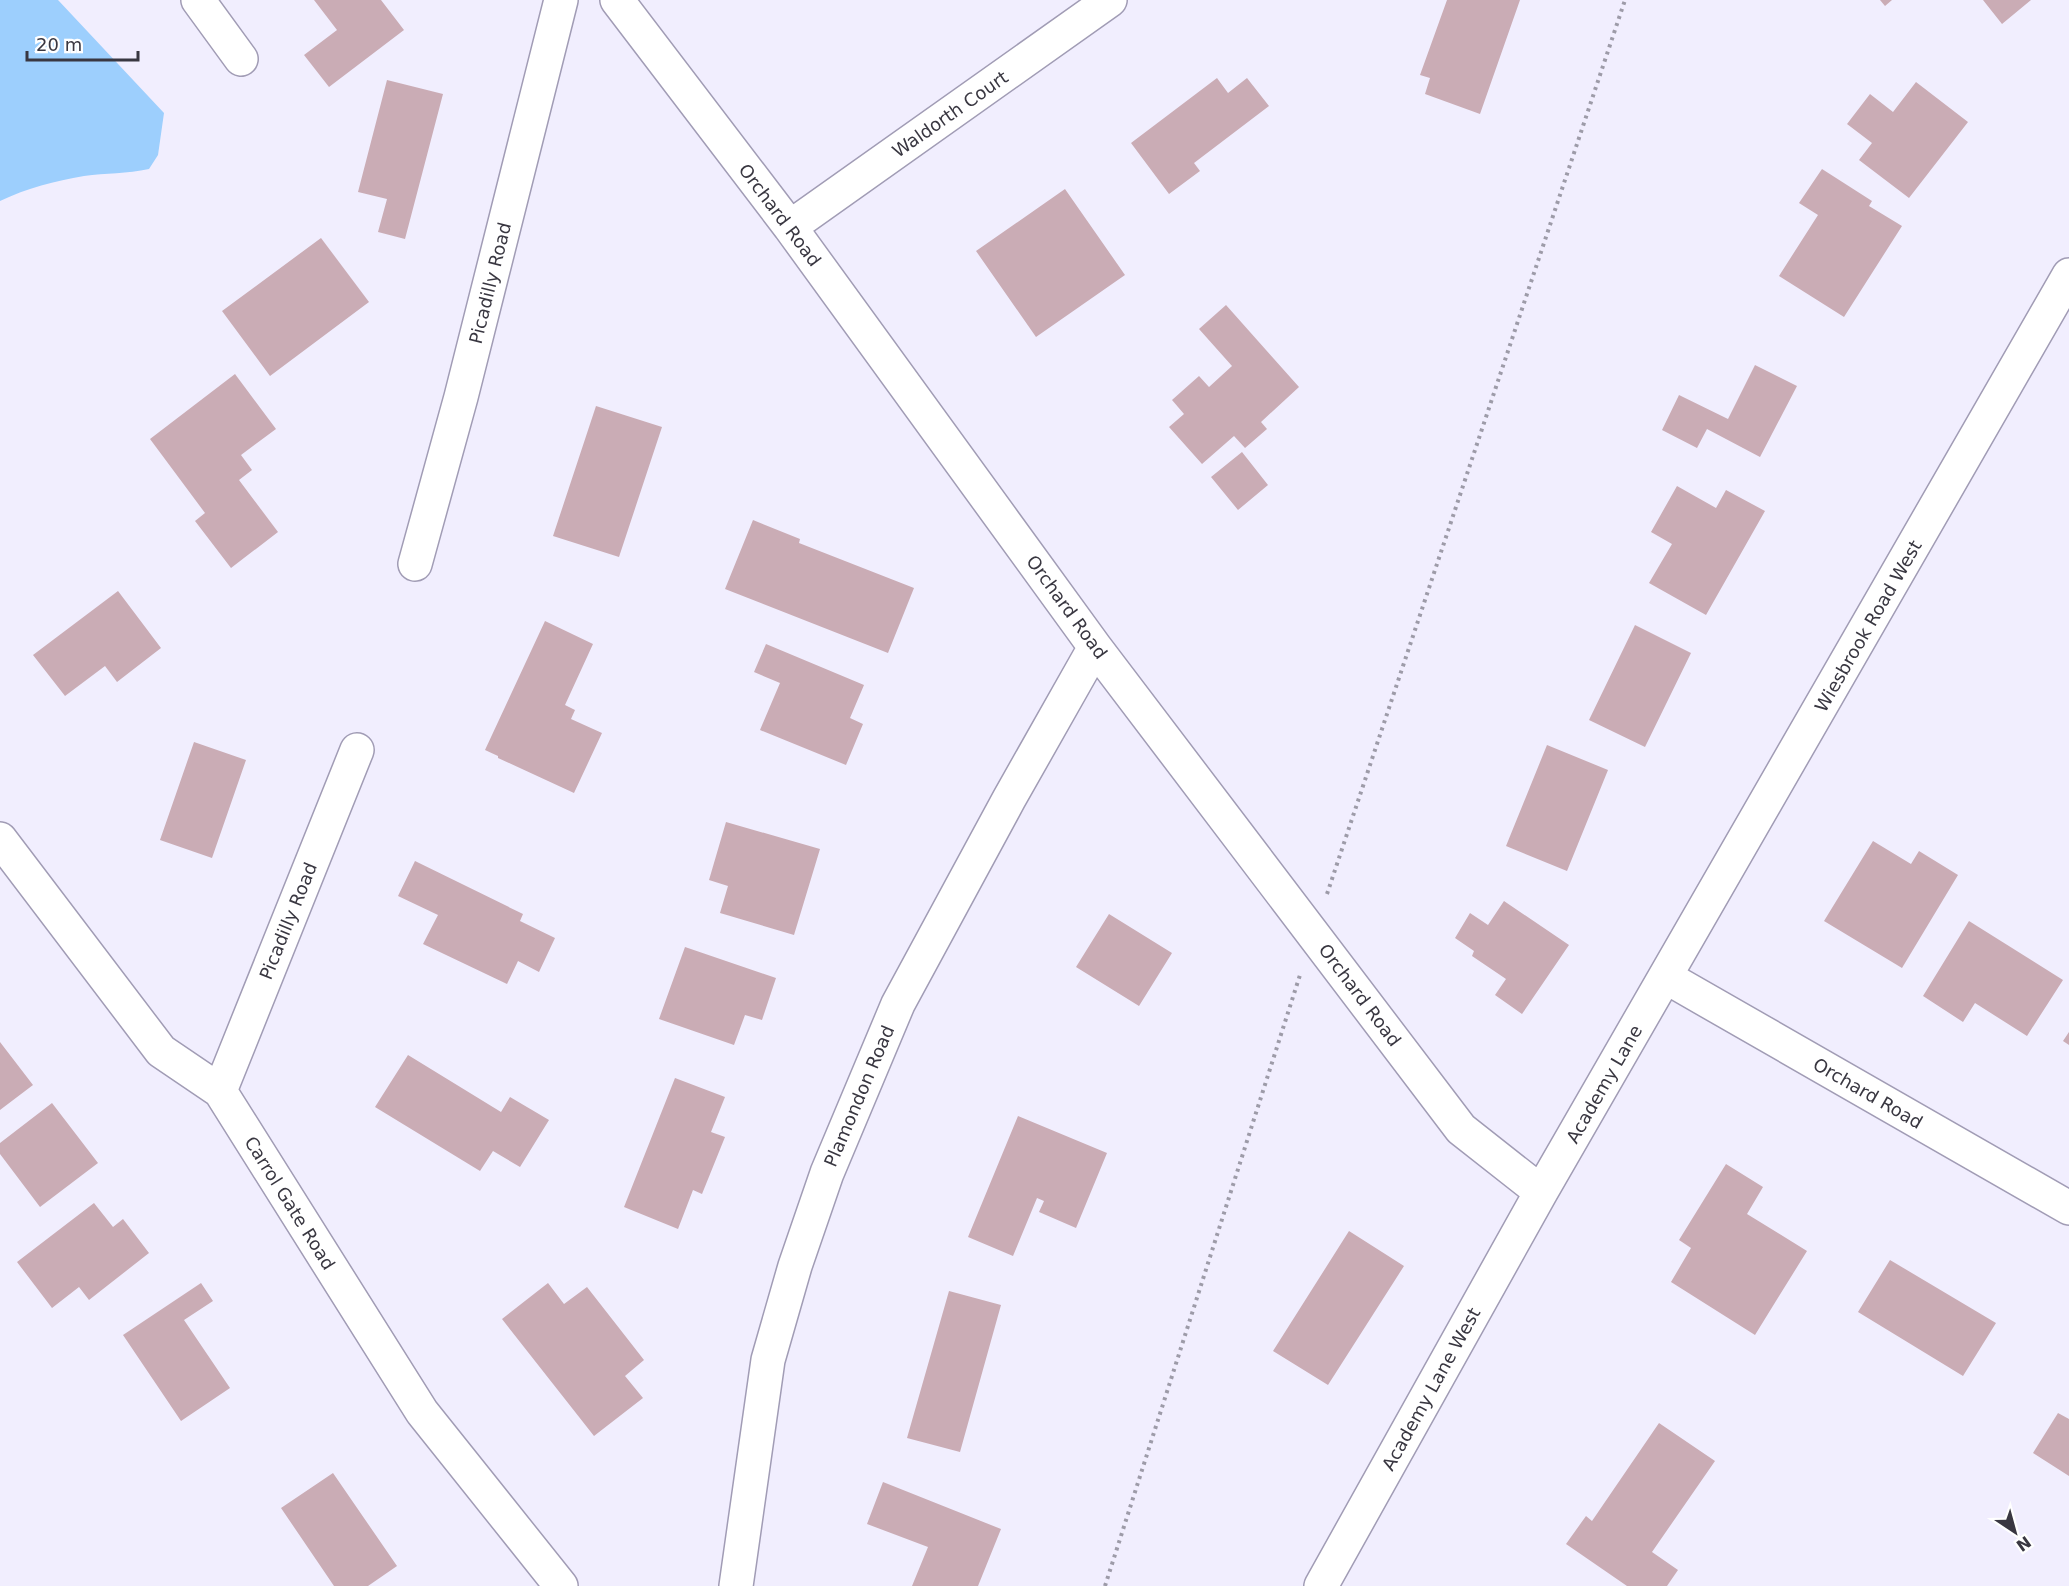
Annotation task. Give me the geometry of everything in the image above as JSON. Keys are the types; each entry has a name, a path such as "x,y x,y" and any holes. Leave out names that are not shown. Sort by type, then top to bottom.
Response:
{"street":[{"path":"198,0 241,59"},
{"name":"Picadilly Road","path":"415,564 464,386 561,0"},
{"name":"Orchard Road","path":"618,0 790,227 1095,646 1461,1129 1541,1192"},
{"name":"Waldorth Court","path":"790,227 1110,0"},
{"name":"Wiesbrook Road West","path":"1666,977 2069,275"},
{"name":"Plamondon Road","path":"736,1586 768,1360 795,1266 826,1173 898,1004 1095,646"},
{"name":"Picadilly Road","path":"220,1092 357,750"},
{"name":"Carrol Gate Road","path":"0,839 161,1051 220,1092 422,1412 561,1586"},
{"name":"Orchard Road","path":"1666,977 2069,1208"},
{"name":"Academy Lane","path":"1541,1192 1666,977"},
{"name":"Academy Lane West","path":"1321,1586 1541,1192"}],"path":[{"path":"1105,1586 1313,933 1625,0"}],"water":[{"path":"0,0 58,0 164,113 158,155 149,169 62,180 0,201"}],"building":[{"path":"314,0 381,0 404,30 329,87 304,55 337,30"},
{"path":"1447,0 1520,0 1480,114 1425,94 1430,78 1420,75"},
{"path":"1880,0 1892,0 1885,6"},
{"path":"1983,0 2031,0 2002,24"},
{"path":"1217,78 1228,93 1247,78 1269,106 1194,163 1200,171 1169,194 1131,143"},
{"path":"387,80 443,94 405,239 378,232 387,199 358,192"},
{"path":"1916,82 1968,122 1909,198 1859,160 1872,143 1847,124 1870,94 1893,112"},
{"path":"1822,169 1872,201 1869,206 1902,226 1844,317 1779,276 1818,215 1799,203"},
{"path":"1065,189 1125,275 1036,337 976,251"},
{"path":"321,238 369,302 270,376 222,311"},
{"path":"1226,305 1299,387 1261,422 1267,429 1245,448 1234,436 1202,464 1169,427 1184,414 1172,400 1199,376 1209,387 1232,366 1199,329"},
{"path":"1755,365 1797,386 1760,457 1707,429 1697,448 1662,430 1679,395 1728,419"},
{"path":"235,374 276,429 241,455 252,470 239,480 278,532 231,568 195,521 205,513 150,439"},
{"path":"596,406 662,427 619,557 553,536"},
{"path":"1242,452 1268,485 1238,510 1211,477"},
{"path":"1677,486 1716,508 1726,490 1765,511 1706,615 1649,583 1672,544 1651,532"},
{"path":"753,520 800,539 799,543 914,588 888,653 725,589"},
{"path":"118,591 161,648 117,682 105,666 65,696 33,655"},
{"path":"545,621 593,644 565,705 575,710 571,719 602,733 574,793 485,750"},
{"path":"1635,625 1691,653 1645,747 1589,720"},
{"path":"766,644 864,685 850,718 863,724 846,765 760,730 780,683 754,672"},
{"path":"194,742 246,760 212,858 160,840"},
{"path":"1547,745 1608,770 1567,871 1506,846"},
{"path":"726,822 820,849 794,935 720,913 728,886 709,880"},
{"path":"1873,841 1911,864 1919,851 1958,875 1902,968 1824,921"},
{"path":"415,861 523,914 520,921 555,938 539,972 518,961 507,984 423,944 438,915 398,896"},
{"path":"1504,901 1569,945 1522,1014 1495,995 1506,979 1472,956 1474,951 1455,938 1470,913 1488,925"},
{"path":"1109,914 1172,953 1139,1006 1076,967"},
{"path":"1969,921 2063,980 2027,1036 1975,1003 1963,1022 1923,996"},
{"path":"685,947 776,978 762,1020 745,1015 734,1045 659,1019"},
{"path":"2069,1032 2069,1045 2063,1041"},
{"path":"0,1042 33,1085 0,1110"},
{"path":"408,1055 501,1112 510,1097 549,1120 520,1167 493,1151 480,1171 375,1107"},
{"path":"675,1078 725,1097 711,1132 725,1137 702,1194 693,1190 678,1229 624,1207"},
{"path":"52,1103 98,1163 40,1207 0,1154 0,1143"},
{"path":"1018,1116 1107,1153 1076,1228 1039,1212 1044,1201 1037,1198 1013,1256 968,1237"},
{"path":"1726,1164 1763,1187 1747,1214 1807,1251 1755,1335 1671,1282 1691,1248 1679,1240"},
{"path":"94,1203 113,1227 123,1219 149,1253 89,1300 79,1287 52,1308 17,1262"},
{"path":"1349,1231 1404,1266 1328,1385 1273,1351"},
{"path":"1890,1260 1996,1323 1963,1376 1858,1312"},
{"path":"201,1283 213,1301 184,1320 230,1388 181,1421 123,1335"},
{"path":"548,1283 564,1304 587,1287 644,1360 625,1376 643,1398 594,1436 502,1319"},
{"path":"949,1291 1001,1305 960,1452 907,1438"},
{"path":"2058,1413 2069,1419 2069,1476 2033,1453"},
{"path":"1659,1423 1715,1461 1652,1552 1678,1570 1667,1586 1627,1586 1566,1544 1586,1516 1592,1521"},
{"path":"333,1473 397,1566 368,1586 334,1586 281,1508"},
{"path":"883,1482 1001,1529 978,1586 912,1586 928,1547 867,1524"}]}
